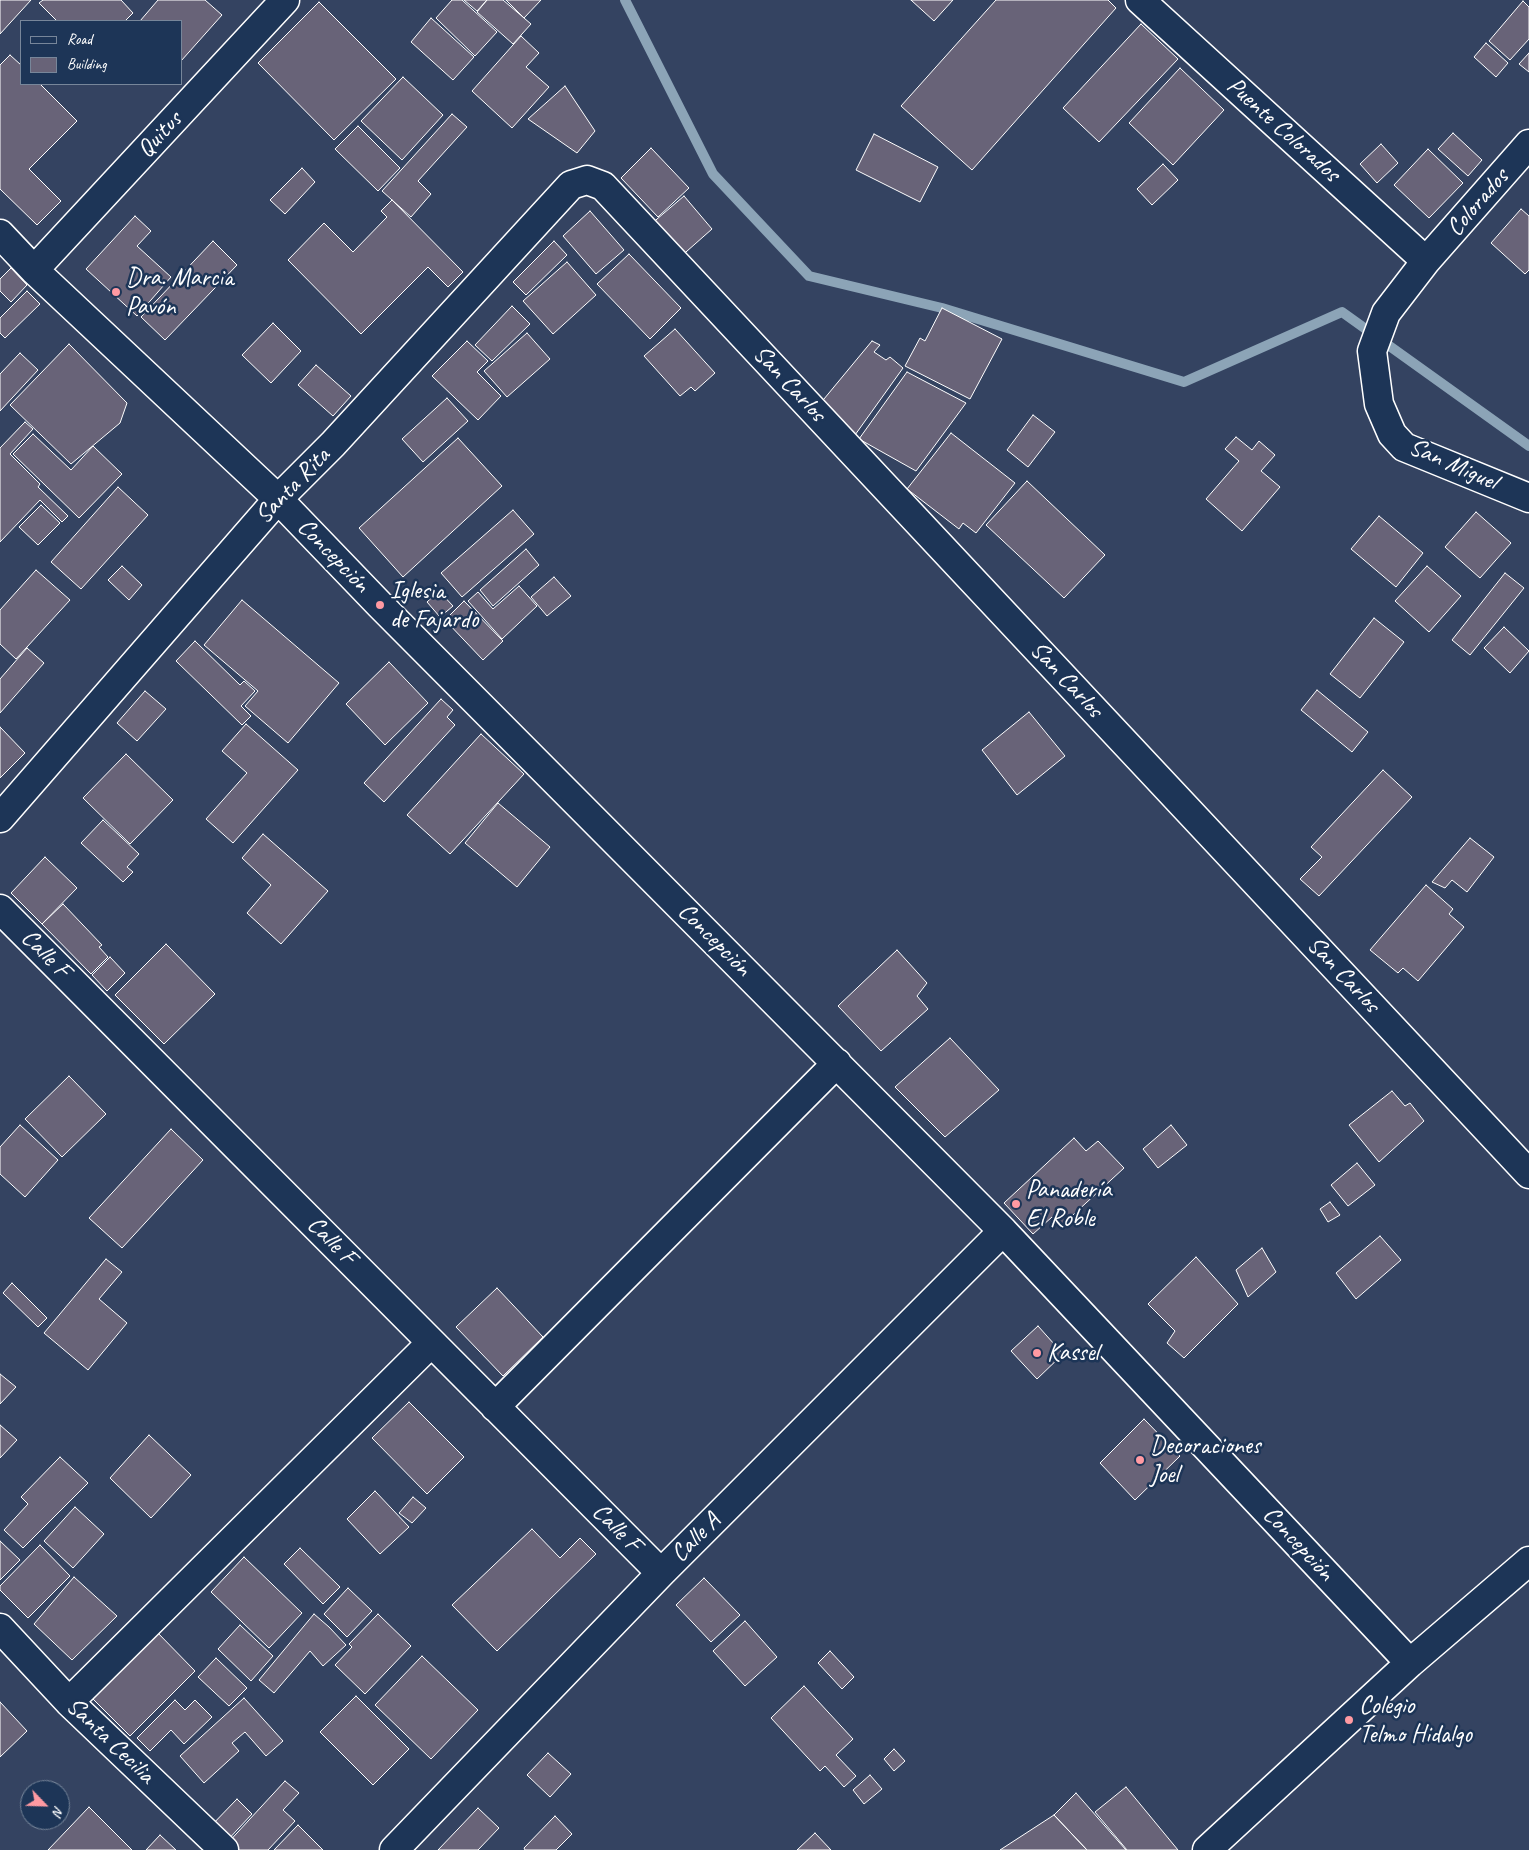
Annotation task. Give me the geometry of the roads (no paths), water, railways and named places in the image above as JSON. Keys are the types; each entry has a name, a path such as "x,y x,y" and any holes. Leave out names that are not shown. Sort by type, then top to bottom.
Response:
{"street":[{"name":"Quitus","path":"34,270 285,0"},
{"name":"Puente Colorados","path":"1140,0 1426,261"},
{"name":"Colorados","path":"1426,261 1529,144"},
{"name":"Santa Rita","path":"0,818 278,499 333,444 571,185 587,180 603,186"},
{"name":"San Carlos","path":"603,186 1529,1174"},
{"name":"Concepción","path":"0,234 34,270 278,499 387,612 1003,1231 1410,1663"},
{"name":"San Miguel","path":"1426,261 1386,313 1372,351 1379,404 1392,434 1404,447 1529,498"},
{"name":"Calle F","path":"0,909 661,1574"},
{"path":"495,1407 837,1063"},
{"name":"Calle A","path":"394,1850 661,1574 1003,1231"},
{"path":"69,1702 431,1342"},
{"path":"1207,1850 1410,1663 1529,1561"},
{"name":"Santa Cecilia","path":"0,1628 69,1702 224,1850"}],"waterway":[{"path":"625,0 713,174 809,276 942,308 1184,382 1342,312 1529,446"}],"place":[{"name":"Dra. Marcia Pavón","path":"116,292"},
{"name":"Iglesia de Fajardo","path":"380,605"},
{"name":"Panadería El Roble","path":"1016,1204"},
{"name":"Kassel","path":"1037,1353"},
{"name":"Decoraciones Joel","path":"1140,1460"},
{"name":"Colegio Telmo Hidalgo","path":"1349,1720"}]}
